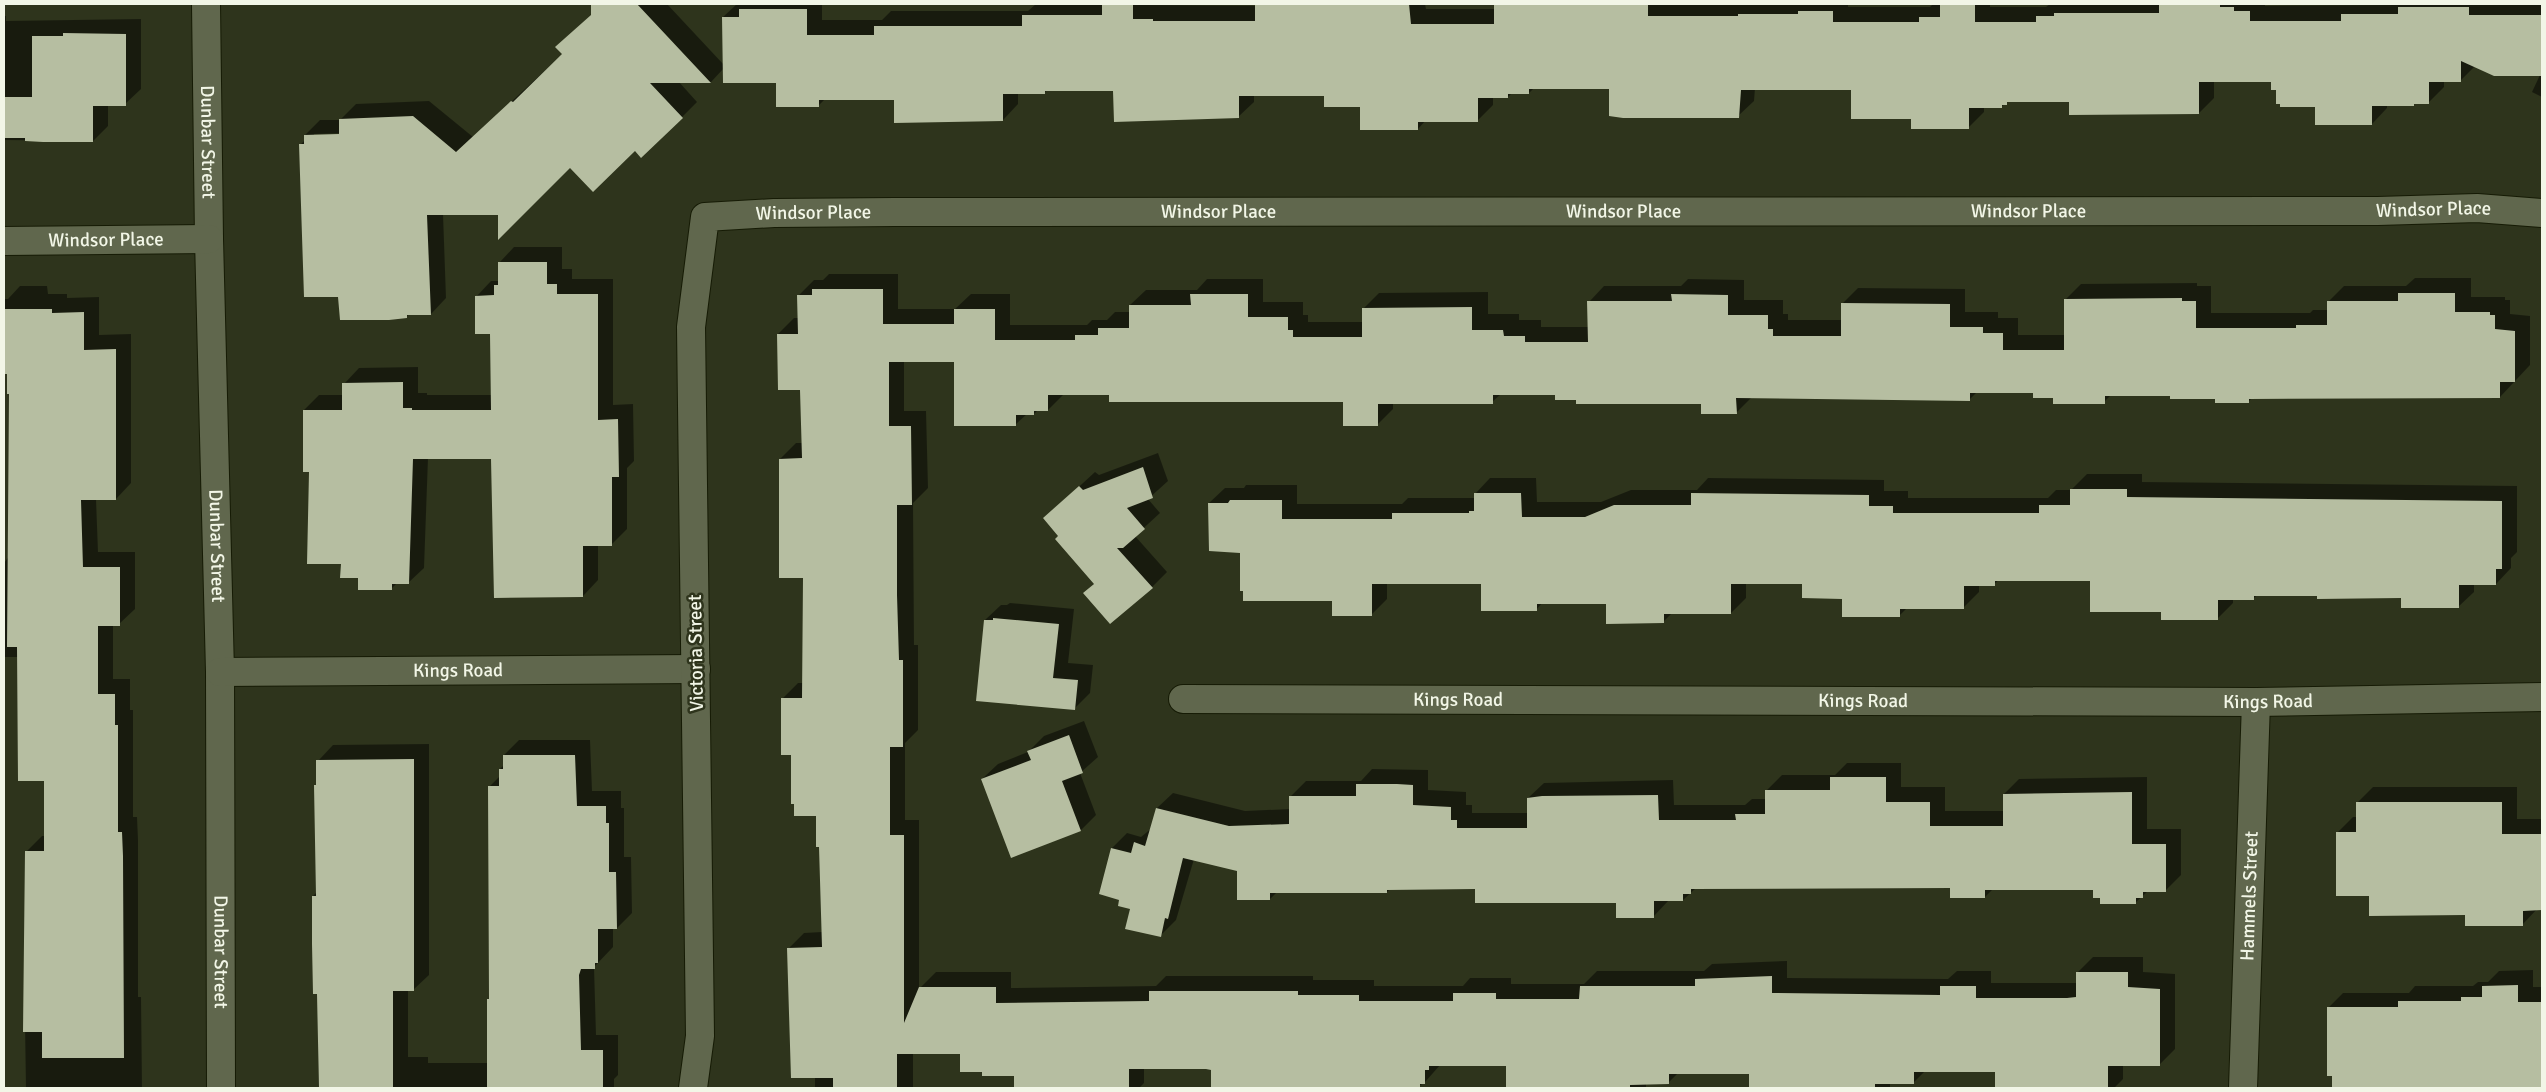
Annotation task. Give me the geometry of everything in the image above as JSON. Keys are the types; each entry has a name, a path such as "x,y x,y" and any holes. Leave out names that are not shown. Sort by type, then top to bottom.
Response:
{"street":[{"name":"Dunbar Street","path":"206,4 209,239 220,672 221,1088"},
{"name":"Windsor Place","path":"704,217 774,213 895,212 2378,210 2478,208 2542,213"},
{"name":"Victoria Street","path":"694,1088 700,1036 691,327 704,217"},
{"name":"Windsor Place","path":"4,241 209,239"},
{"name":"Kings Road","path":"220,672 696,669"},
{"name":"Kings Road","path":"1183,699 2256,702 2542,697"},
{"name":"Hammels Street","path":"2243,1088 2256,702"}],"building":[{"path":"591,4 637,4 711,83 650,83 683,118 641,158 635,151 593,192 570,168 498,240 498,215 427,215 431,315 407,315 407,318 389,320 340,320 338,297 304,297 299,144 304,144 304,135 339,134 339,119 413,116 456,152 511,101 513,102 562,54 555,47 591,15"},
{"path":"1102,4 1133,4 1133,19 1153,19 1153,21 1255,21 1255,4 1409,4 1411,24 1494,24 1494,4 1648,4 1648,16 1738,16 1738,14 1798,14 1798,11 1833,11 1833,22 1919,22 1919,17 1940,17 1940,4 1975,4 1975,22 2036,22 2036,16 2054,16 2054,13 2159,13 2159,4 2220,4 2220,7 2234,7 2234,11 2250,11 2250,21 2341,21 2341,14 2398,14 2398,7 2469,7 2469,15 2542,15 2542,76 2494,76 2461,61 2461,82 2429,82 2429,104 2372,106 2372,125 2315,125 2315,107 2280,107 2280,104 2276,104 2276,90 2271,90 2271,82 2199,82 2199,114 2069,115 2069,102 2007,102 2007,105 2002,105 2002,108 1969,108 1969,129 1911,129 1911,119 1851,119 1851,90 1741,90 1739,118 1623,118 1609,116 1609,89 1529,89 1529,94 1508,94 1508,98 1478,98 1478,122 1418,122 1418,130 1360,130 1360,107 1324,107 1324,96 1239,96 1239,118 1114,122 1113,91 1045,91 1045,94 1003,94 1003,121 894,123 894,100 819,100 819,107 776,107 776,83 723,83 722,17 739,17 739,9 807,9 807,35 874,35 874,26 1022,26 1022,15 1102,15"},
{"path":"63,33 126,34 126,106 93,106 93,142 43,142 25,141 25,138 4,138 4,97 32,97 32,36 63,36"},
{"path":"498,262 547,262 547,284 557,284 557,294 598,294 598,420 618,419 619,477 612,477 612,546 583,546 583,597 494,598 491,459 413,459 409,584 392,584 392,590 358,590 358,578 340,578 341,564 307,564 309,472 303,472 303,410 342,410 342,383 403,382 403,408 412,408 412,410 491,410 490,334 475,334 475,296 494,295 494,285 498,285"},
{"path":"812,289 883,289 883,324 954,324 954,309 995,309 995,340 1075,340 1075,335 1098,335 1098,328 1129,328 1129,305 1191,305 1190,294 1248,294 1248,317 1288,317 1288,330 1293,330 1293,337 1362,337 1362,308 1472,307 1472,330 1503,330 1504,336 1525,336 1525,342 1588,342 1587,301 1672,301 1671,294 1728,295 1728,315 1768,315 1768,329 1773,329 1773,336 1841,336 1841,303 1950,304 1950,327 1983,327 1983,333 2003,333 2003,350 2064,350 2064,299 2182,298 2182,301 2196,301 2196,328 2296,328 2296,325 2327,325 2327,301 2398,301 2398,293 2455,293 2455,312 2490,312 2490,315 2495,315 2495,329 2515,331 2515,382 2500,382 2500,398 2249,399 2249,403 2215,403 2215,399 2170,399 2170,396 2105,396 2105,404 2053,404 2053,398 2033,398 2033,393 1970,393 1970,401 1736,398 1737,414 1701,414 1701,404 1576,404 1576,400 1555,400 1555,395 1493,395 1493,404 1378,404 1378,426 1343,426 1343,402 1109,402 1109,395 1048,395 1048,411 1034,411 1034,415 1016,415 1016,426 954,426 954,362 889,362 889,426 911,426 912,505 897,505 897,595 899,660 903,660 903,747 890,747 890,835 904,835 904,1023 919,987 996,987 996,1003 1149,1001 1149,991 1298,991 1298,995 1359,995 1359,1001 1453,1001 1453,993 1496,993 1496,999 1579,999 1580,986 1695,986 1695,979 1772,976 1772,993 1940,995 1940,986 1976,986 1976,998 2067,998 2076,997 2076,972 2128,972 2128,987 2160,989 2160,1066 2108,1066 2108,1088 1995,1088 1995,1072 1914,1072 1914,1084 1875,1084 1875,1088 1749,1088 1749,1074 1669,1074 1669,1084 1630,1085 1630,1088 1506,1088 1506,1066 1429,1066 1429,1070 1425,1070 1425,1084 1420,1084 1420,1087 1211,1087 1211,1070 1129,1069 1129,1088 1014,1088 1014,1076 982,1076 982,1072 960,1072 960,1054 897,1054 897,1088 833,1088 833,1078 791,1078 787,948 822,947 819,847 816,847 816,816 794,816 794,804 791,804 791,755 781,755 781,698 802,698 803,578 779,578 779,459 802,458 800,390 778,390 777,334 798,334 797,295 812,295"},
{"path":"4,309 52,309 52,313 84,312 84,350 116,349 116,500 81,500 83,567 120,567 120,626 98,626 98,694 115,694 115,725 118,725 118,832 122,832 123,856 124,1058 42,1058 42,1032 23,1032 25,851 44,851 44,781 18,781 17,647 7,647 9,394 7,394 7,374 4,374"},
{"path":"1143,467 1153,498 1127,508 1145,529 1123,548 1117,548 1153,588 1110,624 1083,593 1094,584 1055,539 1058,536 1043,518 1079,486 1083,490"},
{"path":"2070,489 2127,489 2127,497 2502,501 2502,569 2496,569 2496,585 2459,585 2459,608 2401,608 2401,598 2317,599 2317,596 2254,596 2254,600 2218,600 2218,620 2161,620 2161,612 2090,612 2090,581 1995,581 1995,586 1964,586 1964,609 1900,609 1900,617 1842,617 1842,599 1802,598 1802,584 1731,584 1731,614 1664,614 1664,623 1606,624 1606,604 1537,604 1537,611 1481,611 1481,584 1372,584 1372,616 1332,616 1332,601 1243,601 1243,591 1240,591 1240,553 1209,551 1208,503 1228,503 1230,500 1282,500 1282,519 1392,519 1392,513 1469,513 1469,511 1474,511 1474,493 1521,493 1522,517 1585,517 1614,505 1691,505 1691,493 1869,495 1869,506 1893,506 1893,513 2039,513 2039,505 2070,505"},
{"path":"993,618 1059,624 1053,678 1078,680 1075,710 976,701 984,620 993,620"},
{"path":"1069,735 1083,773 1062,781 1081,831 1011,858 981,779 1031,760 1027,751"},
{"path":"503,755 575,755 577,806 606,806 606,823 609,823 609,872 616,872 617,929 598,929 598,963 595,963 595,969 581,969 579,975 581,1050 603,1050 603,1088 487,1088 487,999 489,999 488,786 499,786 499,769 503,769"},
{"path":"414,759 414,991 393,991 393,1088 319,1088 317,994 313,994 312,944 312,896 316,896 314,785 316,785 316,760"},
{"path":"1830,777 1886,777 1886,802 1930,802 1930,826 2003,826 2003,794 2132,792 2132,844 2166,844 2166,892 2143,892 2143,898 2136,898 2136,904 2100,904 2100,898 2093,898 2093,890 1985,890 1985,898 1950,898 1950,888 1691,889 1691,894 1683,894 1683,901 1654,901 1654,918 1616,918 1616,903 1475,903 1475,889 1387,890 1387,893 1270,893 1270,900 1237,900 1237,871 1183,858 1168,919 1165,918 1161,937 1125,929 1130,909 1118,906 1119,900 1099,894 1111,848 1131,853 1134,842 1145,846 1156,808 1229,826 1289,824 1289,796 1356,796 1356,784 1397,784 1413,785 1413,805 1451,807 1451,820 1457,820 1457,828 1527,828 1527,798 1542,796 1658,795 1659,820 1736,820 1735,814 1765,814 1765,790 1830,790"},
{"path":"2356,802 2502,802 2502,834 2542,834 2542,910 2523,911 2523,926 2465,926 2465,915 2369,916 2369,896 2336,896 2336,832 2356,832"},
{"path":"2518,985 2518,1002 2542,1002 2542,1088 2332,1088 2332,1076 2327,1076 2327,1007 2398,1007 2398,1001 2461,1001 2461,997 2482,997 2482,986"}]}
